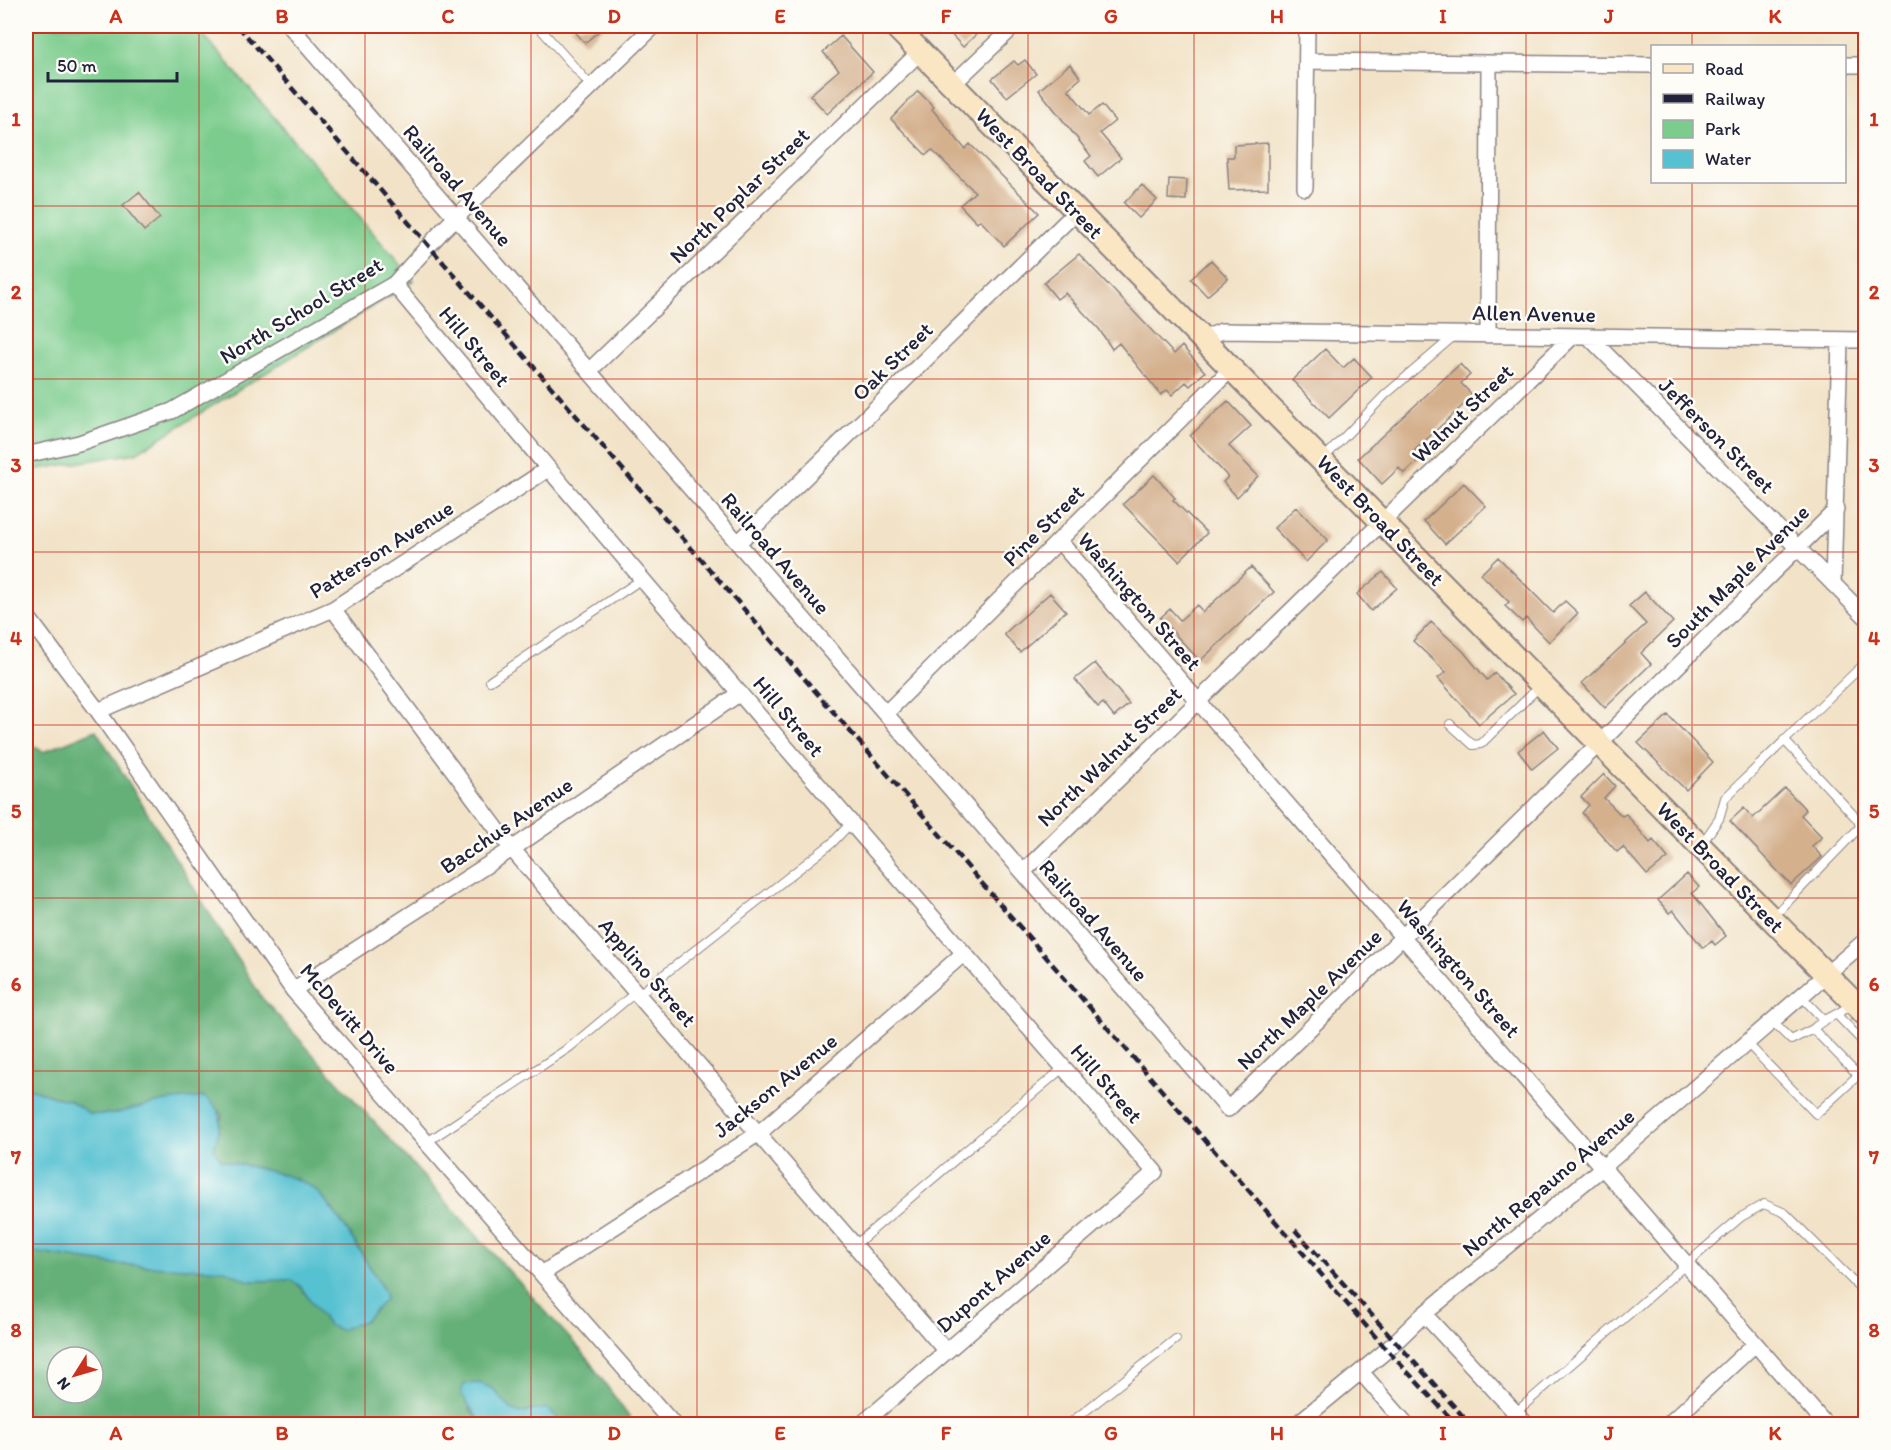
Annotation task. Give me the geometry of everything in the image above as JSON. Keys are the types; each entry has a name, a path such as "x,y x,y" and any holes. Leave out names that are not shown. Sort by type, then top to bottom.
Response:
{"main road":[{"name":"West Broad Street","path":"895,26 1826,974 1852,1011"}],"street":[{"name":"Railroad Avenue","path":"290,26 1228,1109"},
{"name":"North School Street","path":"26,455 79,443 172,411 394,284 456,218 654,26"},
{"path":"953,84 1014,26"},
{"path":"1305,188 1307,26"},
{"name":"North Poplar Street","path":"589,371 921,51"},
{"path":"1307,61 1651,65"},
{"path":"1488,335 1489,64"},
{"path":"1846,65 1866,65"},
{"name":"Oak Street","path":"738,543 1077,211"},
{"name":"Hill Street","path":"394,284 548,470 963,954 1155,1172"},
{"name":"Allen Avenue","path":"1203,339 1222,331 1866,340"},
{"name":"Walnut Street","path":"1382,522 1581,336"},
{"name":"Jefferson Street","path":"1581,336 1866,617"},
{"name":"South Maple Avenue","path":"1600,744 1836,510 1840,340"},
{"name":"Pine Street","path":"886,713 1232,368"},
{"name":"Patterson Avenue","path":"98,711 333,609 548,470"},
{"path":"1833,584 1836,510"},
{"name":"North Walnut Street","path":"1023,872 1382,522"},
{"name":"Washington Street","path":"1059,541 1825,1425"},
{"name":"Applino Street","path":"333,609 512,849 946,1351"},
{"name":"McDevitt Drive","path":"26,615 98,711 293,990 543,1273 673,1425"},
{"name":"Bacchus Avenue","path":"293,990 512,849 740,693"},
{"name":"North Maple Avenue","path":"1228,1109 1600,744"},
{"name":"North Repauno Avenue","path":"1298,1425 1361,1372 1424,1314 1602,1168 1866,940"},
{"name":"Jackson Avenue","path":"543,1273 759,1133 963,954"},
{"name":"Dupont Avenue","path":"862,1425 1155,1172"},
{"path":"1424,1314 1520,1419"},
{"path":"1669,1425 1755,1344"},
{"path":"1361,1372 1406,1425"}],"lane":[{"path":"538,26 592,87"},
{"path":"1322,460 1385,395 1455,334"},
{"path":"490,681 642,579"},
{"path":"1701,846 1719,819 1725,798 1866,662"},
{"path":"1450,724 1473,746 1481,744 1542,684"},
{"path":"1772,919 1860,827 1858,820 1784,740"},
{"path":"428,1142 570,1047 832,843 851,823"},
{"path":"1801,996 1823,1019"},
{"path":"1772,1021 1791,1040 1813,1029 1823,1019 1852,1011 1866,1045"},
{"path":"1813,1029 1858,1075"},
{"path":"1748,1043 1816,1114 1866,1068"},
{"path":"855,1245 1063,1068"},
{"path":"1520,1419 1686,1265 1741,1217 1764,1204 1785,1213 1866,1294"},
{"path":"1069,1425 1176,1339"}],"green space":[{"path":"26,26 196,26 414,281 136,453 26,471"},
{"path":"96,730 262,998 584,1354 634,1424 557,1424 556,1417 531,1409 521,1413 511,1409 492,1388 469,1409 481,1424 26,1424 26,1251 113,1264 225,1270 249,1281 291,1280 300,1286 328,1325 364,1321 385,1300 385,1293 338,1217 316,1191 286,1176 221,1160 214,1149 222,1115 204,1097 165,1101 113,1114 89,1114 69,1100 26,1087 26,741 43,752"}],"water":[{"path":"26,1087 69,1100 90,1114 113,1114 165,1101 204,1097 217,1108 219,1114 220,1126 214,1149 221,1160 267,1170 310,1186 339,1219 385,1293 385,1300 364,1321 340,1330 328,1325 300,1286 291,1280 249,1281 225,1270 113,1264 26,1251"},
{"path":"479,1383 492,1388 511,1409 520,1413 546,1408 557,1417 557,1424 481,1424 461,1393 464,1384"}],"building":[{"path":"570,26 605,26 585,43"},
{"path":"943,26 985,26 963,47"},
{"path":"841,36 873,72 827,114 810,95 839,70 823,52"},
{"path":"1025,60 1036,74 1007,97 992,79 1014,61 1018,65"},
{"path":"1070,64 1081,78 1068,89 1089,115 1102,105 1115,121 1100,133 1121,158 1098,177 1085,161 1091,156 1039,90"},
{"path":"918,91 934,107 932,109 965,149 970,144 1039,213 1004,246 980,220 977,223 960,205 975,192 932,150 926,155 891,119"},
{"path":"1268,143 1268,189 1229,190 1227,157 1234,157 1234,145"},
{"path":"1169,179 1187,180 1186,200 1168,199"},
{"path":"1142,185 1157,200 1139,218 1124,203"},
{"path":"139,192 160,218 144,231 123,205"},
{"path":"1079,254 1174,354 1182,346 1205,372 1190,386 1186,382 1172,395 1167,390 1161,395 1119,343 1112,349 1099,329 1065,293 1057,299 1044,283"},
{"path":"1211,260 1228,278 1207,296 1191,279"},
{"path":"1325,349 1343,368 1354,358 1372,377 1329,418 1292,380"},
{"path":"1460,364 1470,375 1461,383 1473,396 1415,450 1422,457 1404,474 1399,468 1382,484 1358,458"},
{"path":"1228,401 1251,426 1229,446 1258,476 1237,497 1223,482 1228,477 1190,436"},
{"path":"1154,475 1175,498 1173,500 1207,533 1179,561 1123,504"},
{"path":"1464,483 1486,506 1445,544 1424,521"},
{"path":"1296,507 1328,540 1306,562 1274,528"},
{"path":"1498,557 1553,613 1565,601 1578,613 1549,642 1526,618 1522,622 1505,606 1509,602 1481,574"},
{"path":"1251,567 1274,592 1200,661 1160,618 1170,609 1180,620 1197,605 1203,612"},
{"path":"1383,572 1397,588 1371,611 1357,594"},
{"path":"1645,592 1673,622 1641,653 1651,664 1605,708 1582,683 1646,624 1629,606"},
{"path":"1050,593 1066,611 1020,652 1004,634"},
{"path":"1431,622 1463,651 1487,680 1495,673 1514,694 1479,724 1438,678 1446,672 1413,641"},
{"path":"1095,663 1129,704 1114,717 1103,703 1098,707 1075,679"},
{"path":"1668,715 1713,762 1686,790 1638,743"},
{"path":"1544,730 1558,748 1532,769 1518,751"},
{"path":"1604,774 1615,786 1604,798 1622,816 1626,814 1650,843 1653,840 1668,858 1647,875 1623,847 1617,852 1582,813 1589,805 1581,797"},
{"path":"1785,788 1806,810 1801,815 1822,837 1812,846 1822,857 1791,885 1730,821 1744,808 1753,818"},
{"path":"1687,874 1699,887 1692,893 1726,936 1715,945 1712,941 1703,948 1673,910 1669,913 1658,900"}],"railway":[{"path":"238,26 1387,1350 1456,1424"},
{"path":"1295,1230 1470,1424"}]}
